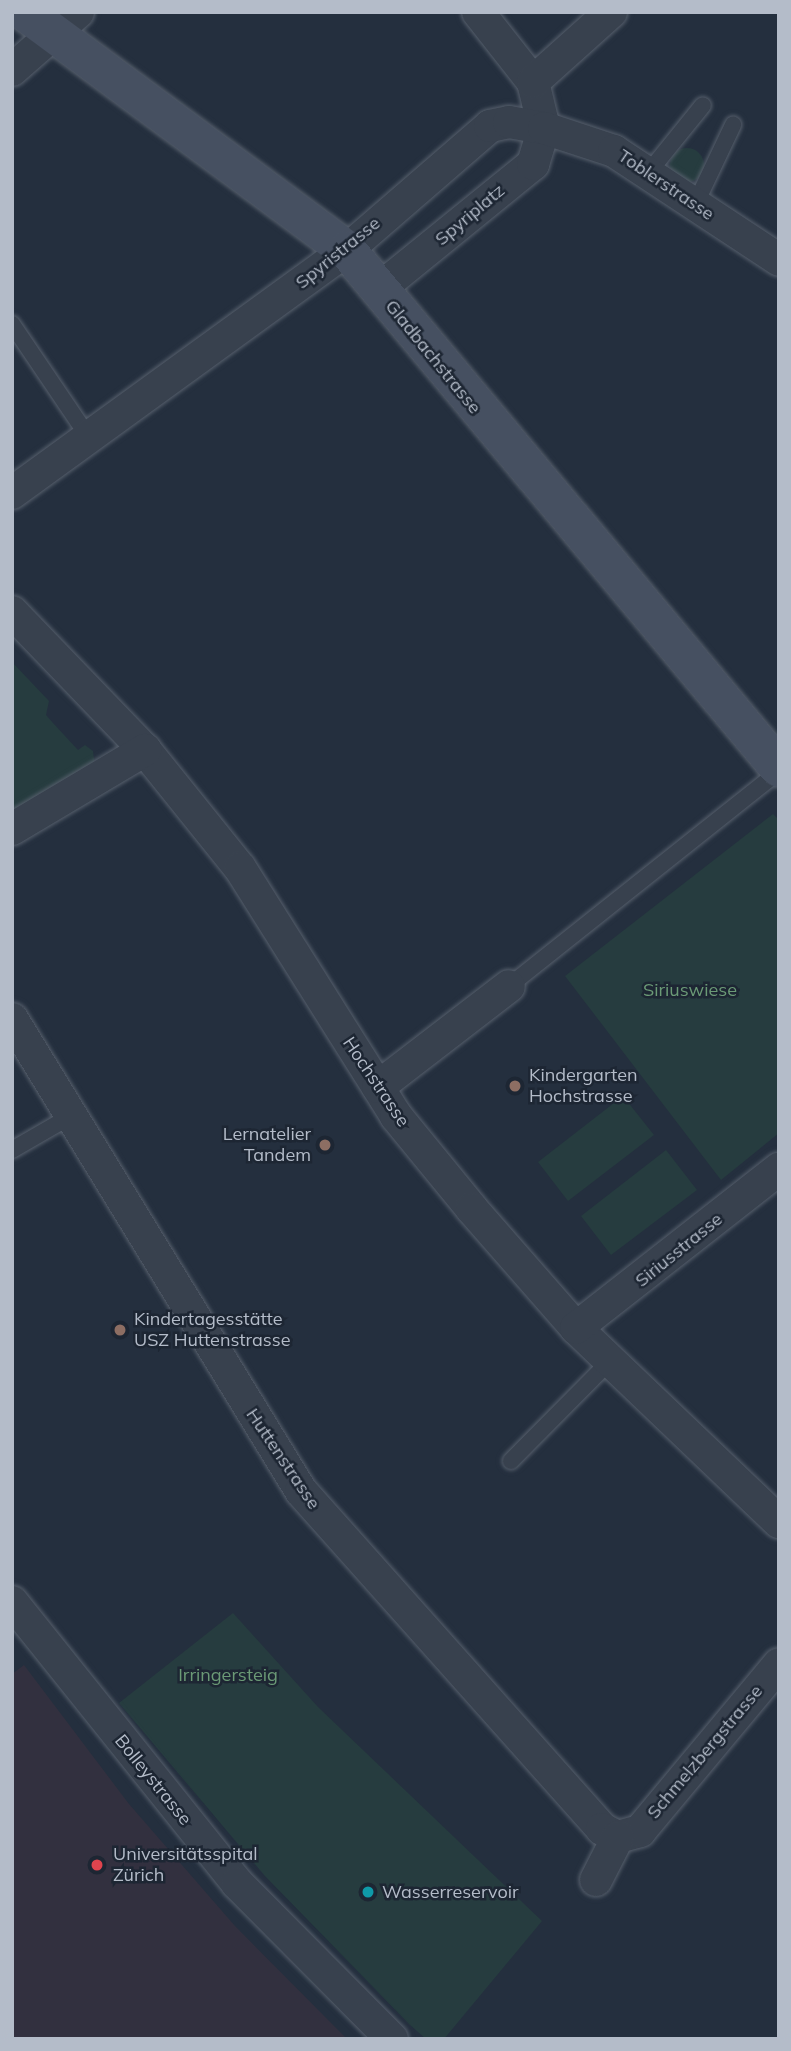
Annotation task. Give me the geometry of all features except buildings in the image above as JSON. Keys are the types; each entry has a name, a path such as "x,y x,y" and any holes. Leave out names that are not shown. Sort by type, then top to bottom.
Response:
{"street":[{"path":"478,12 533,82 544,128"},
{"path":"533,82 611,12"},
{"path":"12,70 52,19"},
{"name":"Gladbachstrasse","path":"52,19 347,250 779,770"},
{"name":"Spyristrasse","path":"12,493 347,250 490,126 509,122 544,128"},
{"name":"Toblerstrasse","path":"544,128 614,150 779,260"},
{"name":"Spyriplatz","path":"378,290 533,164 544,128"},
{"name":"Hochstrasse","path":"12,612 145,750 240,867 378,1087 472,1209 576,1328 779,1522"},
{"path":"12,830 145,750"},
{"path":"378,1087 509,986"},
{"name":"Huttenstrasse","path":"12,1019 308,1500 593,1819 623,1836"},
{"name":"Siriusstrasse","path":"576,1328 779,1169"},
{"name":"Bolleystrasse","path":"12,1602 237,1883 393,2039"},
{"name":"Schmelzbergstrasse","path":"596,1880 623,1836 640,1830 779,1664"}],"lane":[{"path":"648,173 703,105"},
{"path":"695,205 733,125"},
{"path":"12,324 90,439"},
{"path":"509,986 779,770"},
{"path":"12,1150 71,1116"},
{"path":"512,1461 610,1362"}],"shaded area":[{"name":"Universitätsspital Zürich","path":"24,1665 129,1804 235,1926 347,2039 12,2039 12,1674"}],"green space":[{"path":"687,148 699,153 704,165 699,177 687,182 675,177 670,165 675,153"},
{"path":"12,662 49,701 46,715 53,723 78,750 85,745 93,751 95,766 12,815"},
{"name":"Siriuswiese","path":"773,814 779,820 779,1133 721,1180 565,976"},
{"path":"623,1096 654,1135 568,1201 538,1162"},
{"path":"666,1150 697,1190 611,1255 581,1216"},
{"name":"Irringersteig","path":"233,1613 318,1707 542,1921 444,2039 426,2039 410,2025 265,1876 119,1703"}],"place":[{"name":"Kindergarten Hochstrasse","path":"515,1086"},
{"name":"Lernatelier Tandem","path":"325,1145"},
{"name":"Kindertagesstätte USZ Huttenstrasse","path":"120,1330"},
{"name":"Universitätsspital Zürich","path":"97,1865"},
{"name":"Wasserreservoir","path":"368,1892"}]}
